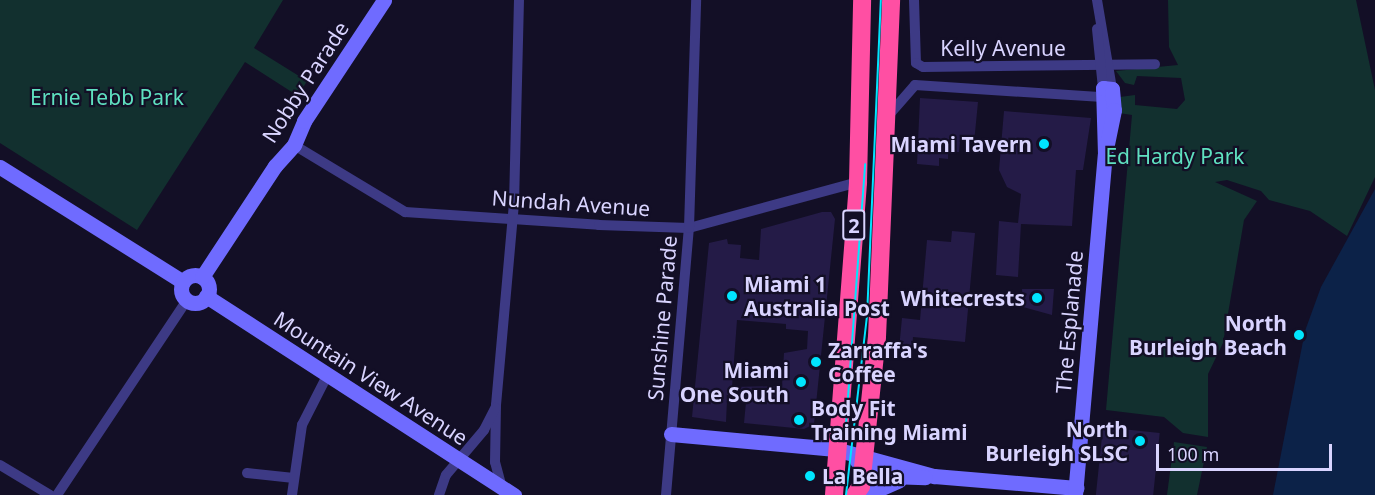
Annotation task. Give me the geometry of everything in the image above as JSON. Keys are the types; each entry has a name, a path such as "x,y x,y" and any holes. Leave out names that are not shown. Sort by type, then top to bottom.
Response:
{"highway":[{"name":"2","path":"834,495 835,449 858,182 862,0"},
{"name":"2","path":"855,495 864,461 877,337 888,116 891,0"}],"street":[{"name":"Nobby Parade","path":"202,277 275,166 294,145 304,121 384,0"},
{"path":"508,491 495,462 496,405 513,218 519,0"},
{"name":"Sunshine Parade","path":"666,495 689,228 696,0"},
{"name":"Kelly Avenue","path":"914,0 918,65 1027,68 1155,64"},
{"path":"1097,0 1108,92"},
{"name":"Kelly Avenue","path":"888,116 915,85 1108,92"},
{"name":"The Esplanade","path":"1076,492 1105,154 1113,126 1108,92"},
{"name":"Nundah Avenue","path":"294,145 394,208 513,218 689,228 858,182"},
{"path":"0,167 183,282 187,300 57,495"},
{"path":"183,282 193,275 202,277 208,287 206,296 195,303 187,300"},
{"name":"Mountain View Avenue","path":"206,296 508,491"},
{"path":"292,495 304,418 327,376"},
{"path":"439,495 446,475 484,430 496,405"},
{"path":"671,434 835,449 905,479"},
{"path":"864,461 934,476 1076,492"},
{"path":"0,465 50,495"},
{"path":"247,473 294,478"},
{"path":"866,495 905,479 934,476"}],"green space":[{"name":"Ernie Tebb Park","path":"0,0 283,0 254,48 307,81 298,96 245,62 137,230 0,143"},
{"name":"Ed Hardy Park","path":"1168,0 1356,0 1375,90 1375,177 1347,236 1310,211 1269,200 1261,191 1227,180 1215,182 1257,201 1244,220 1223,343 1208,374 1208,437 1183,433 1164,417 1106,410 1132,115 1119,113 1120,97 1135,95 1135,105 1177,109 1185,100 1181,78 1137,76 1134,85 1125,83 1116,71 1178,65 1169,47"},
{"path":"1174,442 1207,447 1197,495 1167,495"}],"water":[{"path":"1375,189 1375,495 1273,495 1305,331 1321,287"}],"building":[{"path":"920,98 978,102 974,143 960,141 959,152 948,152 948,159 939,158 939,166 917,164"},
{"name":"Miami Tavern","path":"1004,111 1091,118 1083,170 1076,170 1072,226 1021,224 1018,277 996,275 999,221 1018,223 1021,194 1007,187 999,170"},
{"path":"822,212 831,212 835,219 814,424 804,429 744,423 746,402 727,400 726,422 692,417 709,243 727,239 728,244 741,245 740,258 759,260 761,229","holes":["737,320 786,324 786,329 808,331 807,349 784,353 782,386 732,387"]},
{"path":"952,231 975,233 965,342 913,337 912,351 899,349 902,318 920,320 927,240 951,242"},
{"name":"Whitecrests","path":"1022,289 1054,289 1052,315 1023,307"},
{"path":"1103,427 1160,433 1153,495 1096,495"}],"tram line":[{"path":"846,495 867,317 881,0"},
{"path":"846,425 865,165"}],"place":[{"name":"Miami Tavern","path":"1044,144"},
{"name":"Miami 1 Australia Post","path":"732,296"},
{"name":"Whitecrests","path":"1037,298"},
{"name":"North Burleigh Beach","path":"1299,335"},
{"name":"Zarraffa's Coffee","path":"816,362"},
{"name":"Miami One South","path":"801,382"},
{"name":"Body Fit Training Miami","path":"799,420"},
{"name":"North Burleigh SLSC","path":"1140,441"},
{"name":"La Bella","path":"810,476"}]}
